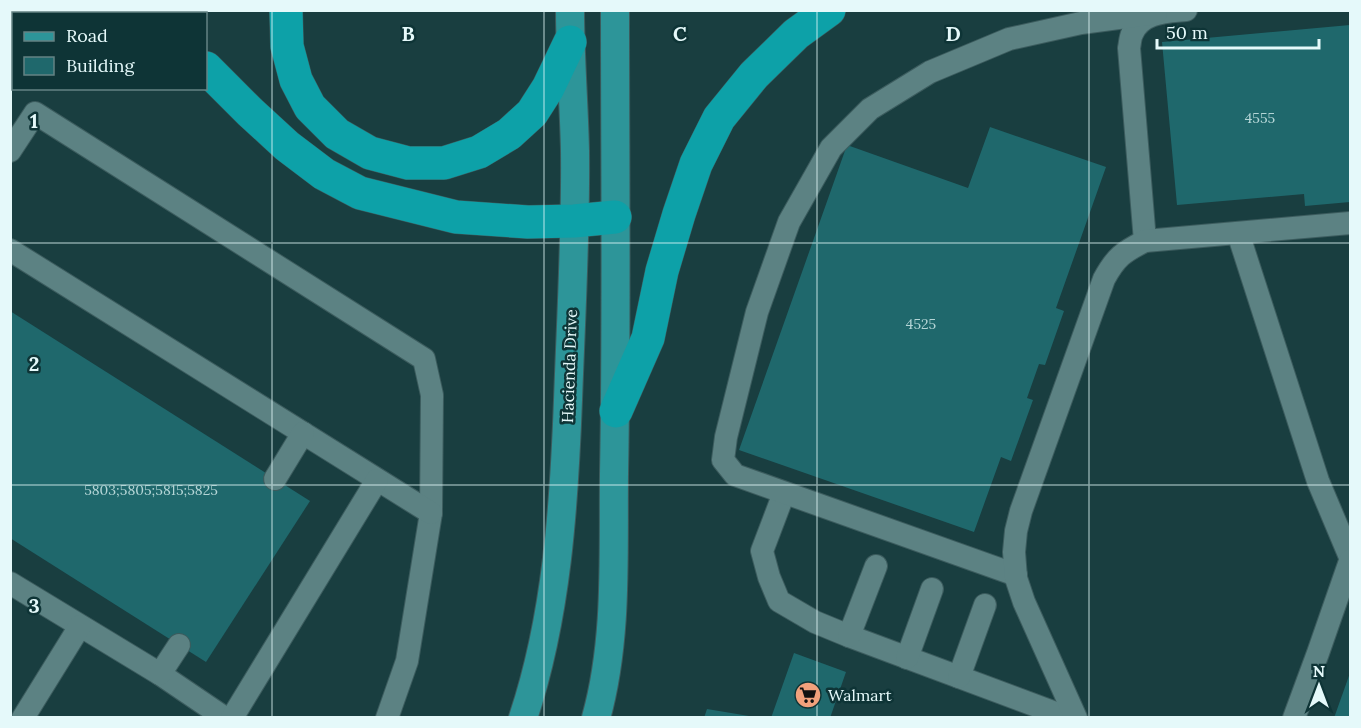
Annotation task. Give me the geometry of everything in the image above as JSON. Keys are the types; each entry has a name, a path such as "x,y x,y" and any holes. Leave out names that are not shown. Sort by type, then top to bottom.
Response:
{"highway":[{"path":"286,10 287,46 296,80 310,106 337,134 370,153 408,163 444,163 479,152 509,135 532,113 548,88 570,26"},
{"path":"616,411 648,338 662,271 696,164 719,118 754,75 796,34 829,10"},
{"path":"207,69 287,146 324,174 360,193 456,217 528,222 615,217"}],"main road":[{"path":"596,717 612,633 616,411 615,10"},
{"name":"Hacienda Drive","path":"524,717 534,683 560,541 567,439 575,151 570,26"}],"lane":[{"path":"1016,575 735,475 723,460 726,437 758,312 789,222 831,148 870,109 930,72 1009,39 1081,23 1186,10"},
{"path":"1145,241 1129,48 1132,34 1137,27 1142,21 1156,13"},
{"path":"10,151 35,113 424,359 432,395 431,513 406,661 387,717"},
{"path":"1076,717 1024,602 1016,575 1014,552 1021,511 1104,279 1114,261 1128,249 1145,241 1350,223"},
{"path":"1238,233 1318,481 1350,557"},
{"path":"10,250 431,513"},
{"path":"275,479 303,433"},
{"path":"232,717 377,480"},
{"path":"784,493 762,551 779,601 815,622 849,636 1069,717"},
{"path":"1294,717 1350,561"},
{"path":"849,636 876,567"},
{"path":"10,582 160,674 225,717"},
{"path":"907,658 932,589"},
{"path":"959,677 985,605"},
{"path":"23,717 80,626"},
{"path":"160,674 179,645"}],"building":[{"path":"1350,25 1350,202 1305,206 1304,194 1177,205 1162,42"},
{"path":"990,127 1106,167 1056,308 1064,311 1045,365 1039,364 1027,398 1033,400 1011,461 1001,457 974,532 739,450 847,145 968,188"},
{"path":"10,311 310,501 206,662 10,538"},
{"name":"Walmart","path":"794,653 846,672 830,718 771,718"},
{"path":"1350,673 1350,718 1334,718"},
{"path":"707,709 749,716 749,718 704,718"}],"place":[{"name":"Walmart","path":"808,695"}]}
